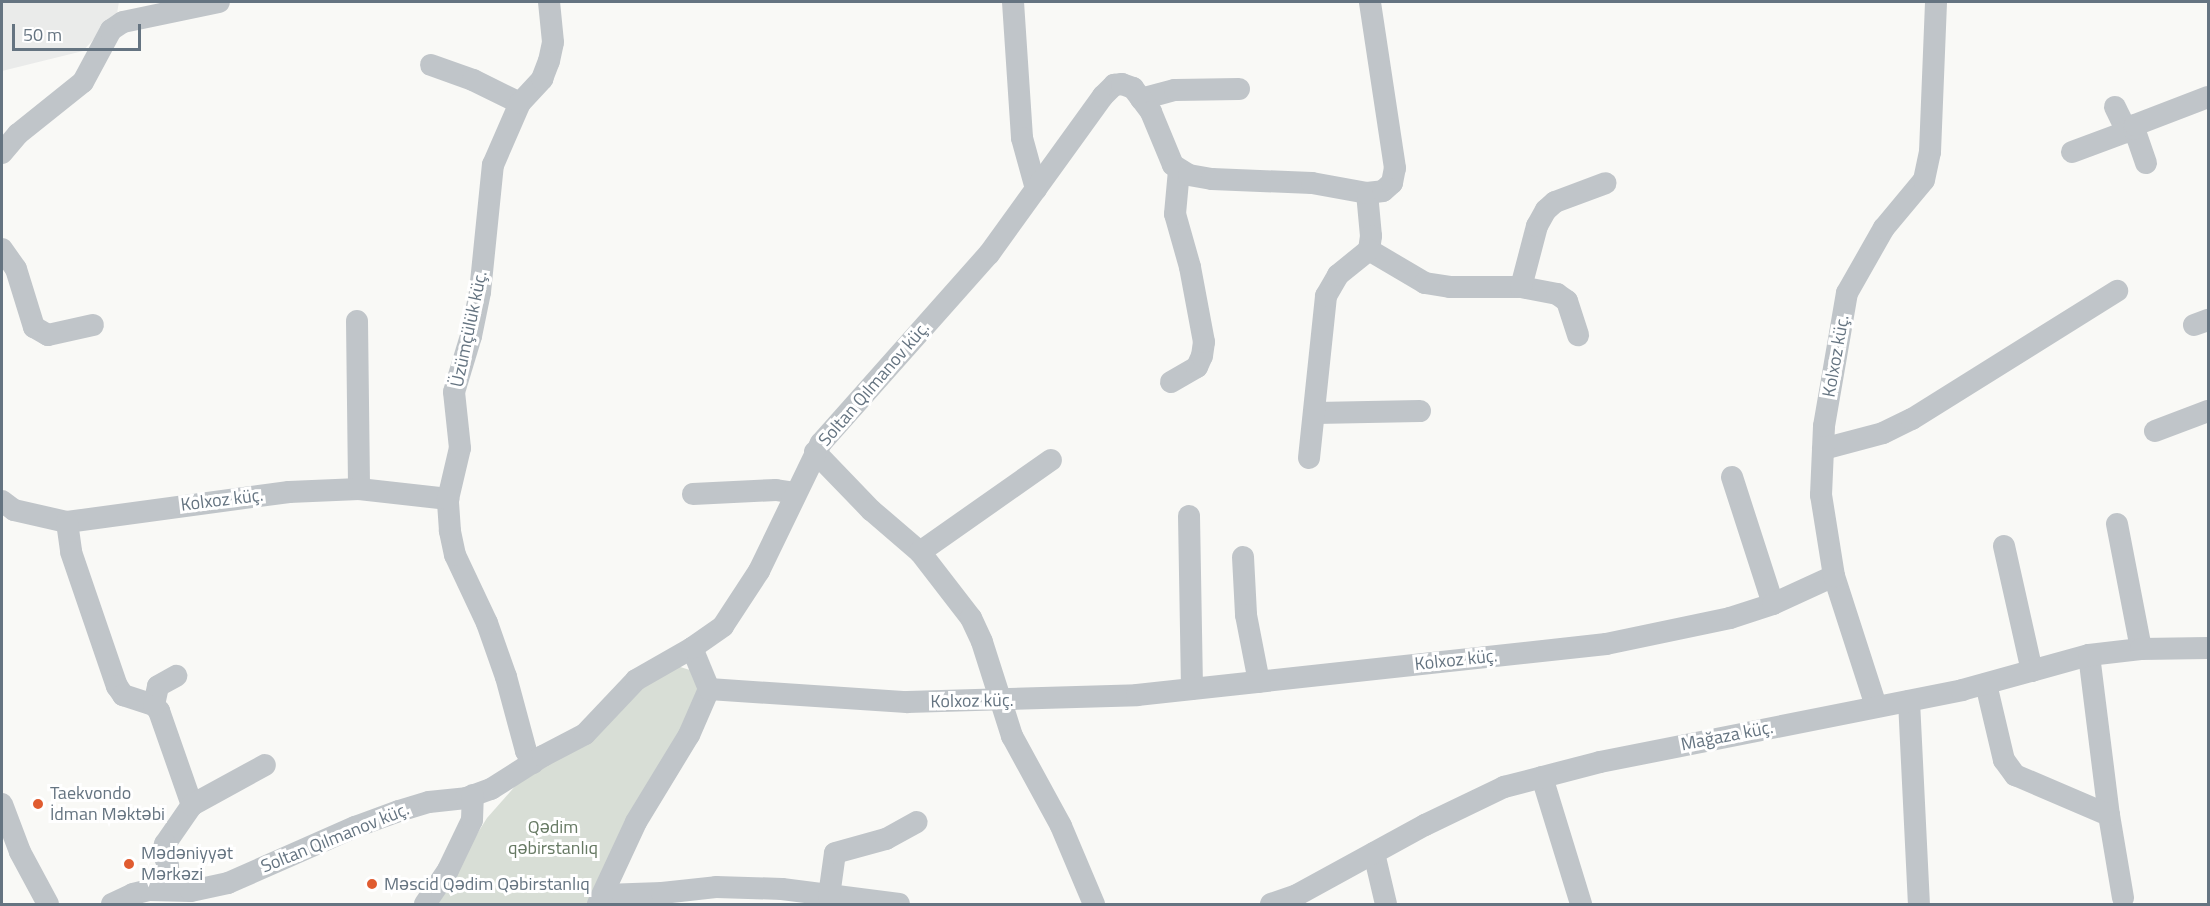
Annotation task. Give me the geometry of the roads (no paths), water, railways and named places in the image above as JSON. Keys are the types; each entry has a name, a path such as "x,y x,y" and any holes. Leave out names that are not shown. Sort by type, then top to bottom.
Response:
{"street":[{"path":"2,153 18,134 83,82 111,30 123,22 219,2"},
{"name":"Üzümçülük küç.","path":"533,763 526,751 506,677 487,623 456,555 450,531 448,500 460,448 454,392 471,336 480,292 493,165 520,103 542,79 549,61 553,42 549,2"},
{"path":"1013,2 1022,138 1028,168 1036,189"},
{"path":"1172,382 1197,368 1204,342 1190,267 1174,214 1179,170 1201,178 1312,183 1367,194 1383,191 1392,183 1395,168 1370,2"},
{"name":"Kolxoz küç.","path":"709,689 907,702 1137,695 1606,644 1730,618 1773,604 1834,576 1821,495 1824,426 1847,293 1884,228 1924,180 1930,152 1936,2"},
{"path":"431,65 473,80 520,103"},
{"name":"Soltan Qılmanov küç.","path":"112,904 133,894 149,890 191,891 228,883 354,827 423,803 473,795 491,789 585,734 636,680 692,648 723,626 759,571 815,452 989,254 1114,85 1128,84 1141,99 1150,112 1166,153 1179,170"},
{"path":"1141,99 1175,90 1239,89"},
{"path":"2072,152 2130,130 2142,120 2208,97"},
{"path":"2115,107 2130,130 2146,163"},
{"path":"1521,287 1537,226 1546,210 1556,202 1606,183"},
{"path":"1309,458 1316,413 1326,296 1338,275 1369,250 1371,236 1367,194"},
{"path":"2,249 16,268 34,327 48,335 93,325"},
{"path":"1369,250 1425,283 1450,287 1521,287 1557,294 1567,301 1578,335"},
{"path":"1823,449 1882,433 1912,419 2117,291"},
{"path":"357,321 359,489"},
{"path":"1316,413 1420,411"},
{"path":"2155,431 2208,411"},
{"path":"815,452 871,510 920,552 971,618 982,642 1012,736 1061,826 1094,904"},
{"path":"920,552 1051,460"},
{"path":"1732,477 1773,604"},
{"name":"Kolxoz küç.","path":"2,501 14,510 67,522 289,492 359,489 448,500"},
{"path":"693,494 776,490 796,493"},
{"path":"1189,516 1192,689"},
{"path":"67,522 70,552 117,686 123,695 154,705 159,711 192,805"},
{"path":"2117,524 2141,649"},
{"path":"2004,546 2032,671"},
{"path":"1243,557 1246,615 1259,682"},
{"path":"1834,576 1876,706"},
{"path":"692,648 709,689 689,735 636,822 616,860 601,900 716,886 782,889 803,899 829,896 898,904"},
{"name":"Mağaza küç.","path":"1270,904 1298,895 1374,853 1504,787 1600,762 1986,684 2089,655 2141,649 2208,648"},
{"path":"2089,655 2109,815 2123,898"},
{"path":"154,705 158,686 176,676"},
{"path":"1986,684 2004,760 2015,775 2109,815"},
{"path":"1909,701 1918,904"},
{"path":"169,890 168,866 163,852 165,844 192,805 265,765"},
{"path":"1542,777 1581,904"},
{"path":"425,904 448,870 472,820 473,795"},
{"path":"2,804 11,857 48,904"},
{"path":"829,896 835,853 886,838 917,822"},
{"path":"1374,853 1386,904"}],"place":[{"name":"Taekvondo İdman Məktəbi","path":"38,804"},
{"name":"Mədəniyyət Mərkəzi","path":"129,864"},
{"name":"Məscid Qədim Qəbirstanlıq","path":"372,884"}],"park label":[{"name":"Qədim qəbirstanlıq","path":"553,838"}]}
